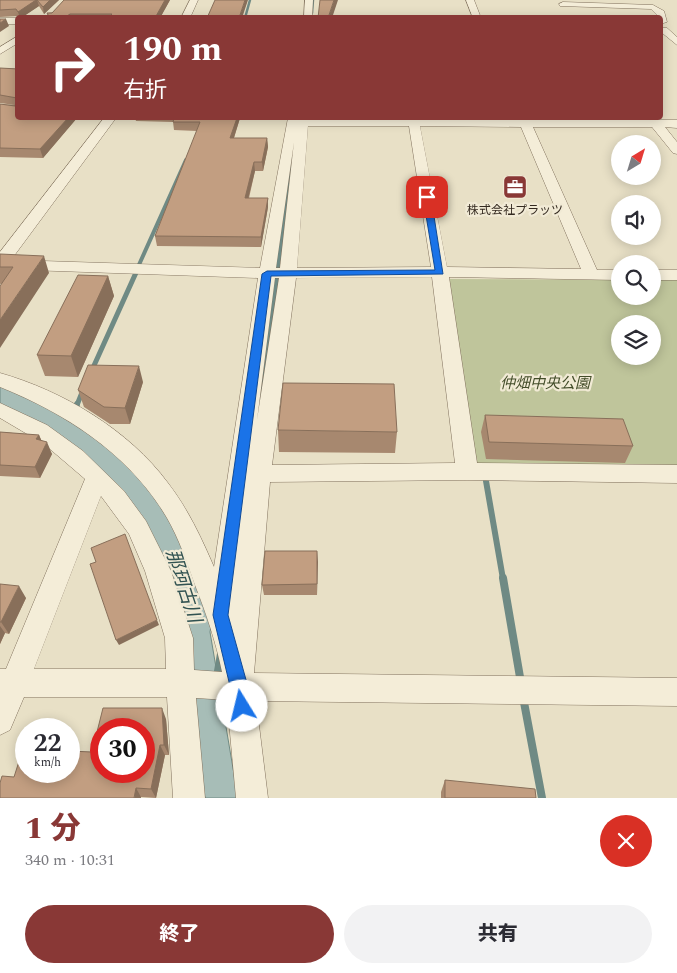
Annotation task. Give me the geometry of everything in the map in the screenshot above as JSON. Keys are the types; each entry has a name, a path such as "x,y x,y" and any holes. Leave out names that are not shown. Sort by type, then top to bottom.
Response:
{"street":[{"path":"186,15 194,0"},
{"path":"308,15 309,0"},
{"path":"317,15 318,0"},
{"path":"470,0 476,15"},
{"path":"564,5 653,6 661,15"},
{"path":"0,20 15,21"},
{"path":"664,26 677,42"},
{"path":"0,51 15,41"},
{"path":"0,264 108,120"},
{"path":"220,615 250,473 288,273 300,120"},
{"path":"239,687 250,473 267,274 300,120"},
{"path":"413,120 440,272 467,472"},
{"path":"591,275 524,120 654,121 677,124"},
{"path":"654,121 677,150"},
{"path":"0,264 267,274 440,272 611,275"},
{"path":"661,275 677,275"},
{"path":"0,380 31,391 86,420 148,473 175,511 197,555 220,615 239,687 252,798"},
{"path":"0,410 53,440 116,497 138,528 158,571 181,648 180,683 188,798"},
{"path":"250,473 467,472 677,474"},
{"path":"0,720 7,684 97,478"},
{"path":"7,684 180,683 239,687 677,692"}],"green space":[{"name":"仲畑中央公園","path":"447,279 611,280 611,305 661,305 661,280 677,280 677,465 477,463"}],"water":[{"name":"那珂古川","path":"0,384 25,394 116,450 170,512 212,620 210,632 238,798 205,798 144,526 0,405"}],"building":[{"path":"0,0 36,0 18,12 16,9 0,10"},
{"path":"37,0 50,0 43,7"},
{"path":"64,0 165,0 157,15 48,15 47,13 52,13"},
{"path":"215,0 245,0 240,15 208,15"},
{"path":"320,0 334,0 329,15 318,15"},
{"path":"0,68 15,69 15,98 0,95"},
{"path":"0,104 15,106 15,120 66,120 40,149 0,148"},
{"path":"174,120 236,120 230,138 267,138 262,162 254,162 245,198 268,198 261,237 155,236 200,122 173,122"},
{"path":"0,254 44,256 0,320 0,286 13,267 0,267"},
{"path":"78,275 108,276 71,356 37,355"},
{"path":"88,365 139,366 125,408 104,407 78,390"},
{"path":"283,383 394,384 397,432 278,430"},
{"path":"485,415 623,419 633,446 489,442"},
{"path":"0,432 39,435 36,439 47,442 35,467 0,465"},
{"path":"125,534 157,620 116,640 90,564 96,562 91,548"},
{"path":"265,551 317,551 317,584 262,585"},
{"path":"0,584 19,586 1,622 0,622"},
{"path":"103,708 162,708 164,745 160,745 155,769 155,718 100,718"},
{"path":"80,751 90,752 90,783 152,783 151,789 136,788 134,798 0,798 2,776 14,777 15,774 15,783 80,783"},
{"path":"445,780 535,789 536,798 445,798"}],"waterway":[{"path":"246,15 250,0"},
{"path":"312,13 313,0"},
{"path":"278,267 292,159"},
{"path":"138,267 186,160"},
{"path":"92,370 139,266"},
{"path":"260,403 278,266"},
{"path":"77,405 83,390"},
{"path":"74,412 77,404"},
{"path":"486,481 503,579"},
{"path":"503,578 521,683"},
{"path":"217,677 221,654"},
{"path":"523,697 542,798"}],"place":[{"name":"株式会社プラッツ","path":"515,187"}],"route":[{"path":"242,706 239,687 220,615 267,274 440,272 427,197"}]}
